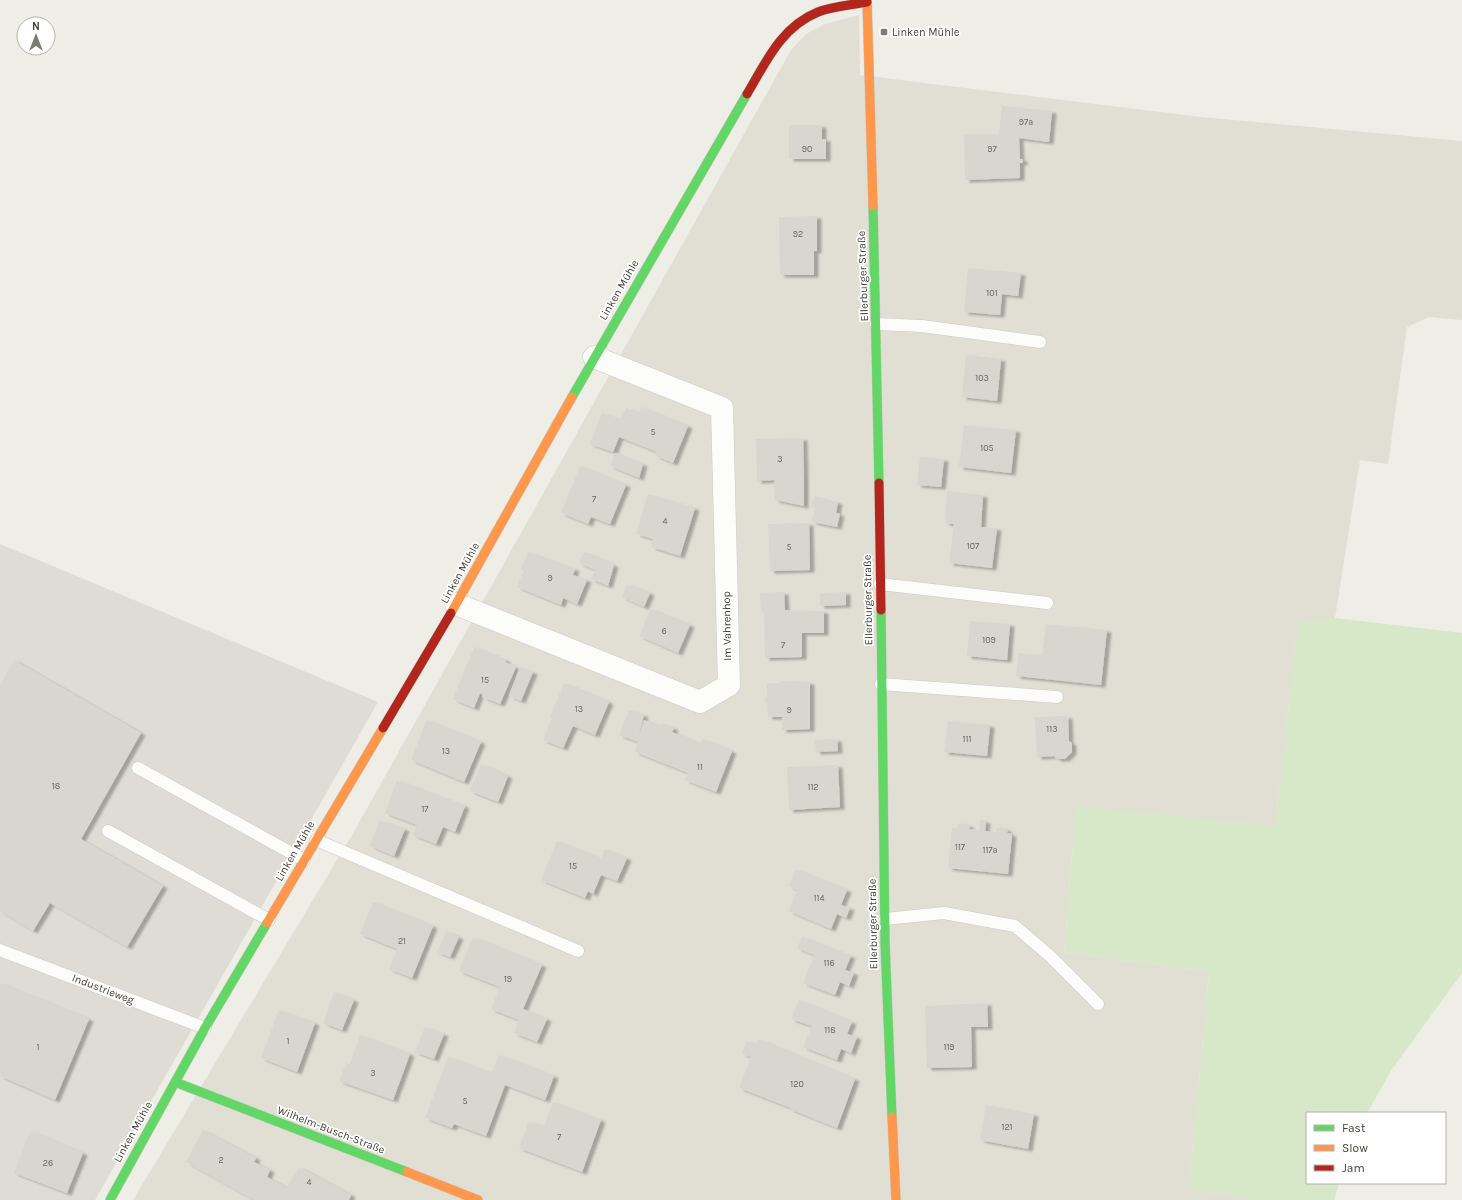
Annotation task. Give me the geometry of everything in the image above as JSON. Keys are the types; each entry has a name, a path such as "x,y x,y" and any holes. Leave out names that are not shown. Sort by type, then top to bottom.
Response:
{"street":[{"name":"Ellerburger Straße","path":"867,1 876,324 885,919 896,1200"},
{"name":"Linken Mühle","path":"110,1200 205,1028 456,604 594,357 777,43 795,25 819,12 867,1"},
{"name":"Im Vahrenhop","path":"456,604 700,702 729,685 722,408 594,357"},
{"name":"Wilhelm-Busch-Straße","path":"175,1082 478,1200"}],"lane":[{"path":"876,324 922,326 1040,342"},
{"path":"880,584 1047,603"},
{"path":"881,684 1057,697"},
{"path":"138,768 304,860"},
{"path":"108,831 269,920"},
{"path":"316,840 578,951"},
{"path":"885,919 944,913 1015,926 1052,957 1098,1004"},
{"name":"Industrieweg","path":"0,950 205,1028"}],"shaded area":[{"path":"859,15 860,75 1201,117 1462,141 1462,320 1429,317 1407,327 1388,464 1360,460 1335,618 1298,624 1275,826 1076,807 1064,952 1209,972 1189,1188 1254,1200 133,1200 355,830 791,50 806,34 825,24"},
{"path":"0,544 378,702 95,1200 0,1200"}],"green space":[{"path":"1335,618 1462,633 1462,973 1392,1069 1368,1112 1306,1112 1306,1184 1339,1184 1334,1200 1254,1200 1189,1188 1209,972 1064,952 1076,806 1275,826 1298,623"}],"building":[{"path":"1002,106 1052,111 1049,142 1019,138 1020,159 1023,159 1023,163 1020,163 1020,178 965,180 964,134 999,134"},
{"path":"789,125 822,125 822,139 826,139 826,159 789,159"},
{"path":"817,216 817,251 814,251 814,275 780,275 779,217"},
{"path":"968,268 1021,273 1018,296 1002,294 1000,315 964,312"},
{"path":"966,355 1001,359 997,401 962,397"},
{"path":"641,407 688,426 673,463 656,456 657,452 619,437 613,452 590,444 602,413 621,420 626,408 639,413"},
{"path":"964,425 1016,430 1011,473 959,467"},
{"path":"803,438 804,506 775,500 774,480 757,481 756,439"},
{"path":"615,453 643,464 639,478 610,466"},
{"path":"920,457 944,459 941,487 917,485"},
{"path":"580,466 626,485 610,524 591,517 588,524 561,513"},
{"path":"947,491 983,495 981,527 997,528 992,568 949,563 954,524 945,523"},
{"path":"648,494 695,508 680,556 651,547 653,539 636,534"},
{"path":"814,496 838,502 836,513 840,514 837,527 812,522 815,508 811,507"},
{"path":"809,523 810,570 770,571 768,524"},
{"path":"528,552 575,569 573,575 587,580 577,604 563,598 561,605 517,587 524,570 521,570"},
{"path":"584,552 614,565 608,586 591,579 595,570 579,563"},
{"path":"627,584 650,593 644,607 622,597"},
{"path":"784,592 785,610 824,611 824,633 802,633 802,657 765,658 764,611 761,611 760,593"},
{"path":"846,592 846,605 820,606 820,593"},
{"path":"651,609 690,625 678,653 639,636"},
{"path":"970,621 1010,624 1007,660 967,656"},
{"path":"1046,624 1107,630 1101,685 1016,676 1019,653 1042,655"},
{"path":"474,647 506,660 505,662 516,667 500,704 482,697 483,695 480,693 474,708 453,699"},
{"path":"14,660 141,733 81,839 163,886 127,947 50,903 33,931 0,911 0,685"},
{"path":"520,667 533,672 521,701 509,696"},
{"path":"780,681 810,682 810,729 782,730 782,717 768,717 767,702 765,702 765,697 767,697 767,683 780,683"},
{"path":"564,683 609,702 595,735 573,726 563,748 543,740 552,718 550,717"},
{"path":"629,710 644,715 639,735 644,720 660,727 661,723 674,728 672,732 700,744 702,739 732,751 716,792 685,780 688,773 635,752 638,742 619,735"},
{"path":"1068,716 1069,741 1072,743 1072,752 1065,759 1057,759 1054,756 1037,757 1035,717"},
{"path":"427,720 481,742 464,782 411,760"},
{"path":"948,721 990,725 987,756 944,752"},
{"path":"837,739 838,751 816,752 815,740"},
{"path":"481,764 508,776 498,802 470,791"},
{"path":"838,765 840,807 789,810 787,767"},
{"path":"397,780 465,806 455,832 443,827 436,844 413,835 417,825 385,813"},
{"path":"380,820 405,829 394,856 370,846"},
{"path":"980,820 986,821 985,831 996,832 996,829 1001,827 1008,830 1007,833 1012,834 1008,874 948,868 952,828 957,828 957,825 962,823 970,826 969,829 979,830"},
{"path":"557,841 601,859 605,849 627,858 617,881 601,875 593,894 588,891 585,898 541,880"},
{"path":"795,869 847,890 841,905 850,908 846,918 837,914 831,929 789,911 797,890 789,886"},
{"path":"373,902 433,926 412,978 389,969 397,949 360,934"},
{"path":"446,931 459,937 450,957 437,952"},
{"path":"473,937 542,965 523,1009 547,1019 537,1042 514,1033 519,1020 491,1009 500,987 459,971"},
{"path":"802,937 851,956 845,970 854,973 849,986 840,982 835,995 803,983 814,955 797,948"},
{"path":"0,983 89,1019 55,1100 0,1076"},
{"path":"334,992 354,1000 342,1030 323,1023"},
{"path":"799,1000 852,1022 847,1034 857,1037 851,1053 841,1049 837,1060 803,1047 812,1026 791,1019"},
{"path":"987,1003 988,1027 971,1027 972,1067 927,1068 925,1006"},
{"path":"279,1010 315,1023 297,1072 261,1058"},
{"path":"425,1027 444,1034 434,1059 415,1052"},
{"path":"360,1035 410,1054 393,1100 339,1081 346,1063 350,1064"},
{"path":"758,1039 855,1079 837,1128 739,1088 751,1057 742,1054 747,1041 756,1044"},
{"path":"499,1055 554,1076 545,1100 505,1085 486,1136 454,1124 452,1128 425,1118 448,1057 492,1073"},
{"path":"553,1102 601,1120 582,1172 519,1148 529,1121 544,1126"},
{"path":"986,1105 1034,1114 1028,1149 980,1140"},
{"path":"203,1130 256,1158 254,1162 270,1170 267,1177 287,1188 299,1167 351,1195 349,1200 254,1200 186,1162"},
{"path":"30,1131 83,1153 67,1193 14,1173"}],"traffic: fast":[{"path":"572,397 747,94"},
{"path":"873,206 879,483"},
{"path":"881,610 885,942 892,1117"},
{"path":"110,1200 205,1028 267,923"},
{"path":"175,1082 407,1172"}],"traffic: slow":[{"path":"867,0 873,206"},
{"path":"451,613 572,397"},
{"path":"267,923 383,728"},
{"path":"892,1117 896,1200"},
{"path":"407,1172 478,1200"}],"traffic: jam":[{"path":"747,94 768,58 784,36 794,27 818,12 836,7 867,2"},
{"path":"879,483 881,610"},
{"path":"383,728 451,613"}],"place":[{"name":"Linken Mühle","path":"884,32"}]}
